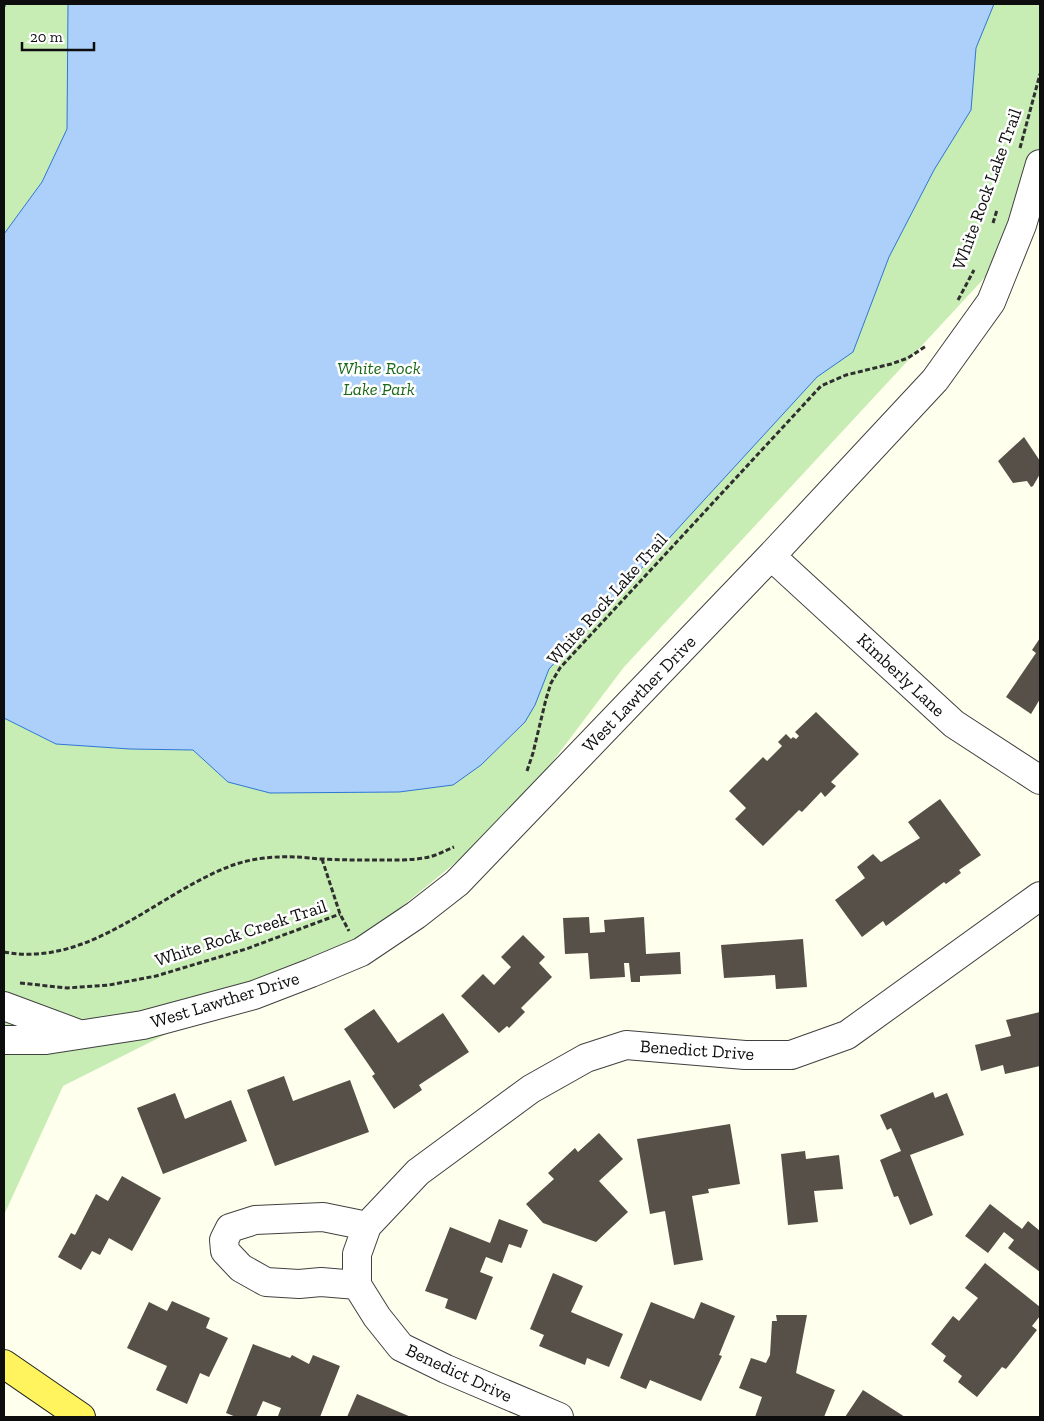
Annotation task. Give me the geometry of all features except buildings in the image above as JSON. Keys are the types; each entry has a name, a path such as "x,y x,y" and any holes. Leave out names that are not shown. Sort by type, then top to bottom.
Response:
{"main road":[{"path":"4,1364 81,1417"},
{"path":"4,1388 69,1417"}],"street":[{"name":"West Lawther Drive","path":"4,1040 46,1040 143,1025 254,995 361,952 416,915 457,883 771,556 935,380 991,302 1022,225 1028,160"},
{"name":"Kimberly Lane","path":"771,556 954,724 1040,780"},
{"name":"Benedict Drive","path":"560,1417 401,1347 376,1317 357,1285 357,1254 366,1226 418,1172 531,1089 586,1058 626,1045 745,1055 791,1055 847,1035 1040,896"},
{"name":"West Lawther Drive","path":"4,1006 80,1034"},
{"path":"357,1285 321,1282 299,1284 266,1282 240,1268 225,1251 224,1240 230,1228 255,1220 323,1217 366,1226"}],"path":[{"name":"White Rock Lake Trail","path":"1028,160 1023,137 1040,74"},
{"name":"White Rock Lake Trail","path":"990,230 1000,202"},
{"name":"White Rock Lake Trail","path":"955,307 976,266"},
{"name":"White Rock Lake Trail","path":"526,774 551,683 560,668 822,386 846,375 908,358 926,346 930,341"},
{"path":"4,952 20,955 46,953 78,945 107,934 198,880 234,864 262,858 295,857 402,860 430,857 458,846"},
{"name":"White Rock Creek Trail","path":"18,983 67,988 109,985 156,976 246,949 340,914 322,859"}],"green space":[{"name":"White Rock Lake Park","path":"4,4 1040,4 1040,218 624,667 510,818 373,930 63,1086 4,1215"}],"water":[{"name":"White Rock Lake Park","path":"68,4 994,4 976,48 971,110 934,170 889,257 853,352 817,377 549,669 535,705 525,722 481,765 453,785 399,792 270,793 228,782 193,750 130,749 56,744 4,718 4,234 42,182 67,129"}]}
